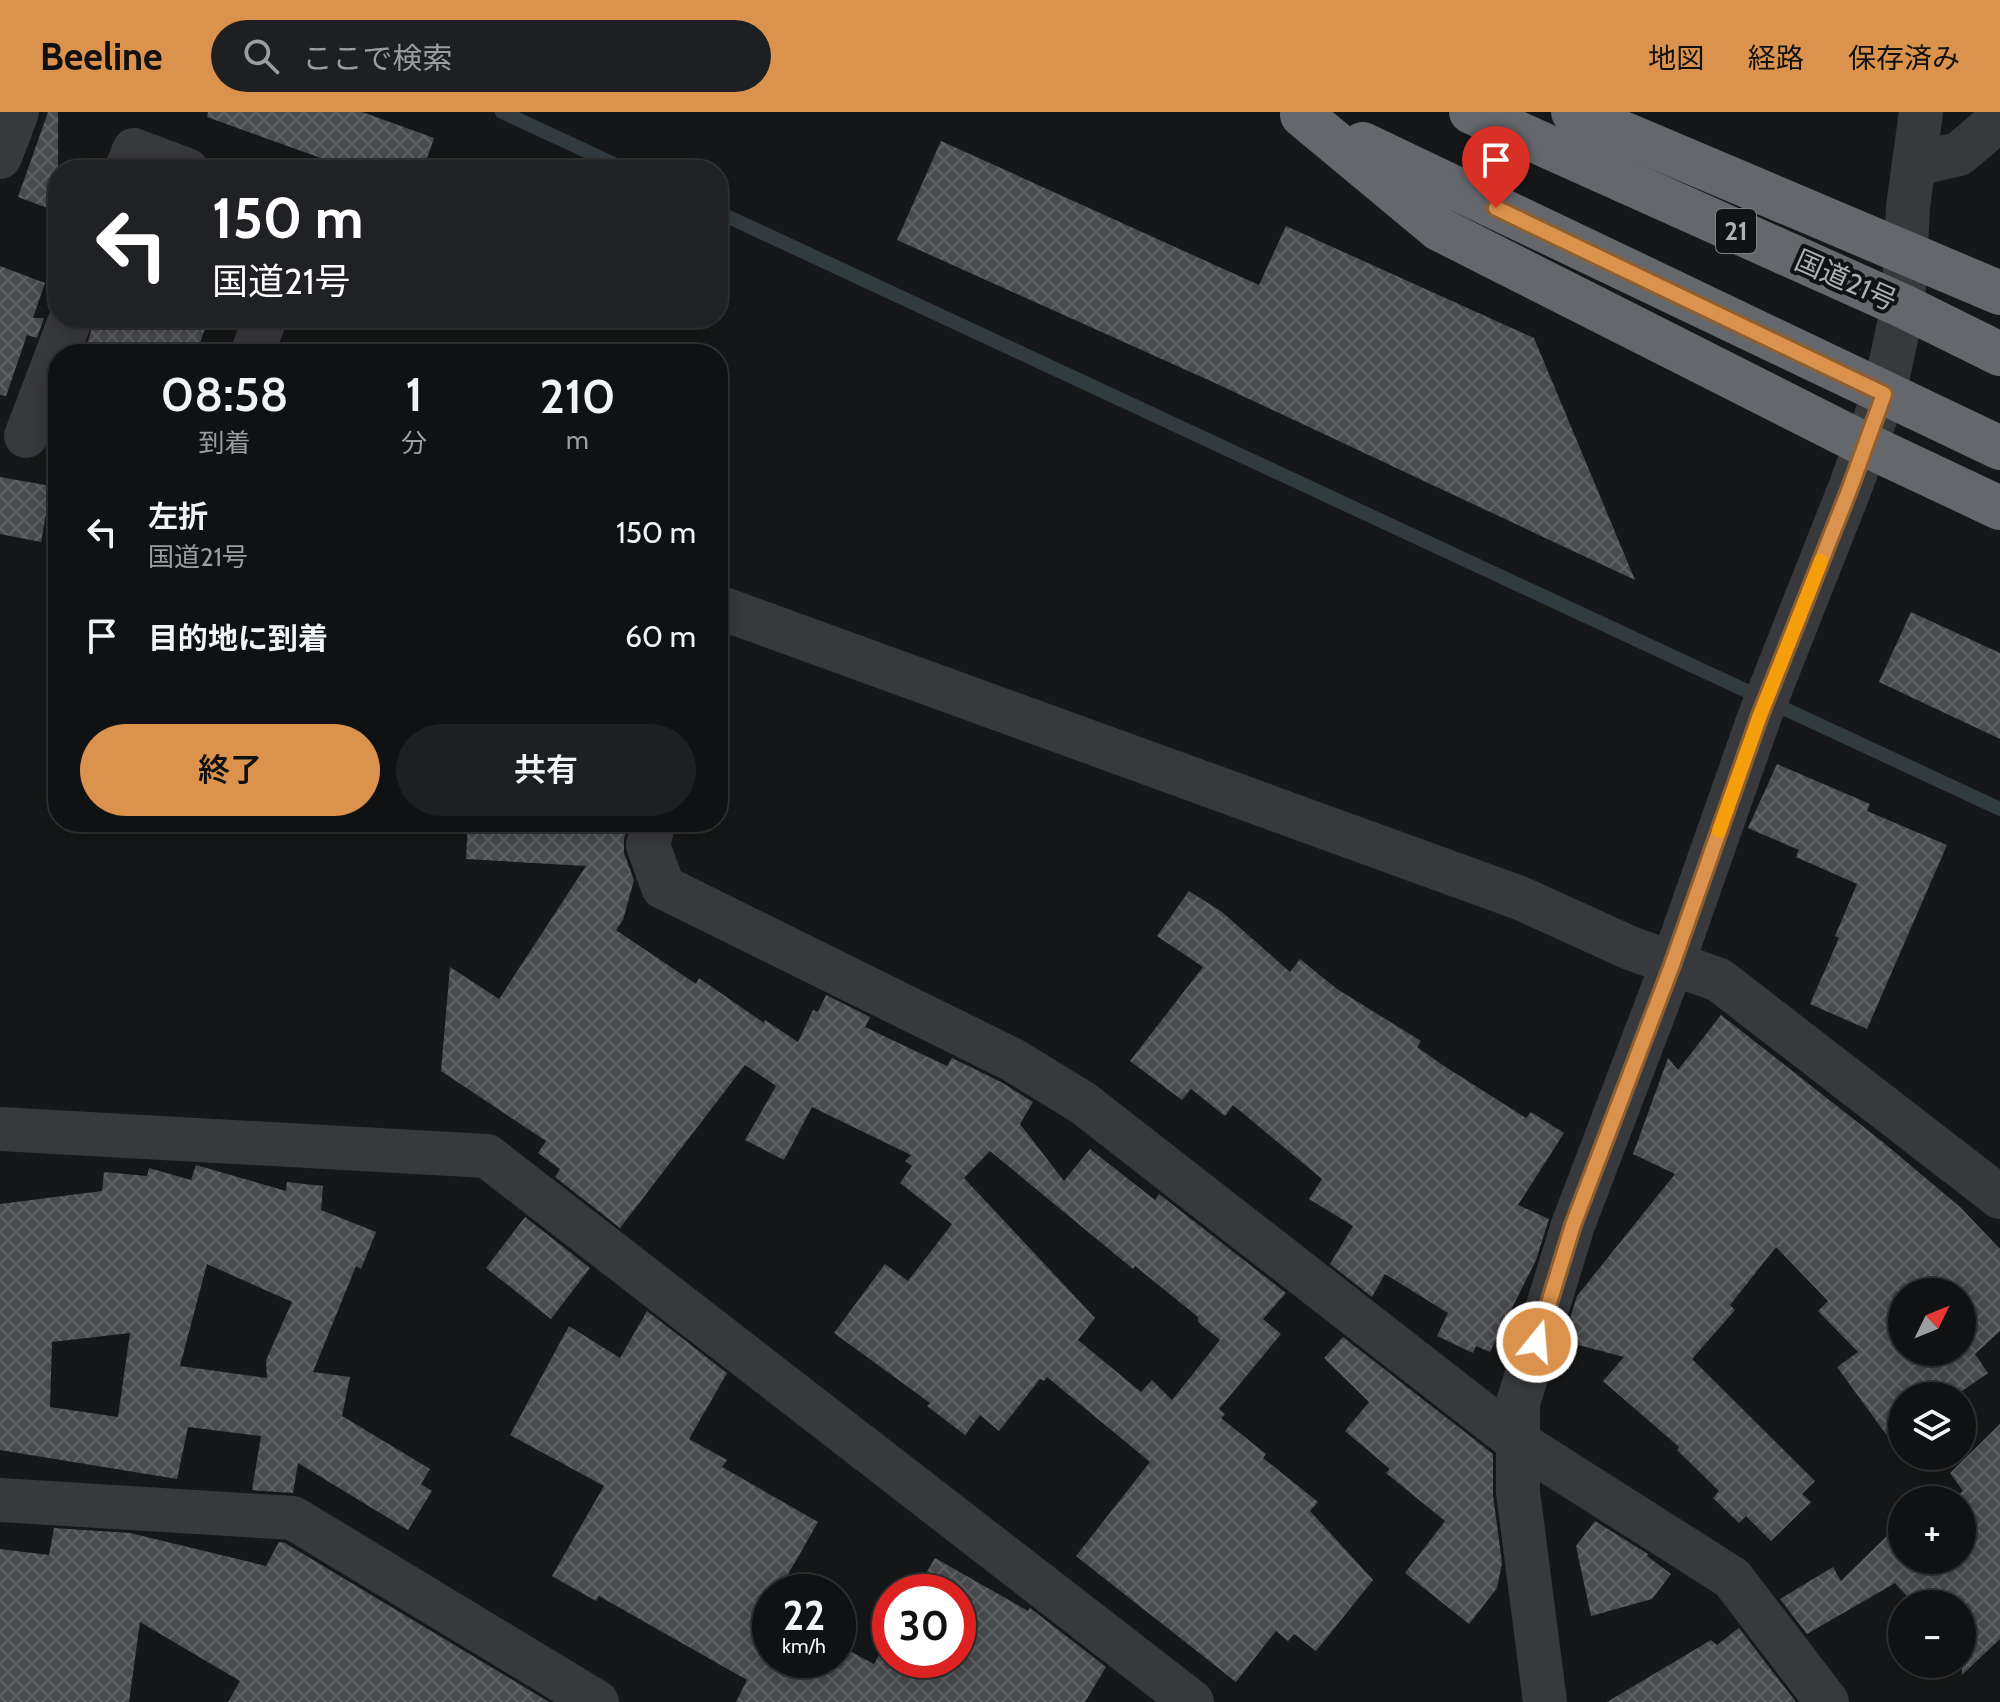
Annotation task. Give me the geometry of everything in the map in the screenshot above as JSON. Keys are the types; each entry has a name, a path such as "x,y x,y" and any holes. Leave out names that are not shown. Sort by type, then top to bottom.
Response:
{"highway":[{"name":"国道21号","path":"1471,112 1903,306 2000,354"},
{"path":"1573,112 2000,293"},
{"path":"1300,113 2000,448"},
{"path":"1300,113 1439,229 1866,445 2000,508"}],"street":[{"path":"0,157 17,112"},
{"path":"1545,1702 1518,1492 1518,1403 1569,1239 1672,965 1759,718 1884,394 1903,306 1908,207 1921,112"},
{"path":"1915,164 1959,154 2000,119"},
{"path":"130,160 134,150 160,160"},
{"path":"28,436 48,381"},
{"path":"728,611 1520,898 1672,965 1719,980 2000,1197"},
{"path":"651,832 648,845 663,887 1013,1060 1083,1103 1518,1442 1732,1578 1827,1702"},
{"path":"0,1129 487,1156 1192,1702"},
{"path":"0,1500 293,1518 597,1702"}],"building":[{"path":"48,112 58,112 58,160 48,160 48,208 18,197"},
{"path":"208,112 362,112 434,138 426,160 326,160 207,117"},
{"path":"941,141 1259,285 1286,226 1534,338 1635,580 1215,383 897,240"},
{"path":"0,266 45,283 33,318 44,318 37,338 27,335 6,396 0,395"},
{"path":"92,328 205,328 200,344 87,344"},
{"path":"0,477 48,485 41,542 0,534"},
{"path":"1911,612 2000,653 2000,739 1879,682"},
{"path":"1777,764 1870,804 1867,811 1947,845 1867,1029 1810,1004 1839,938 1835,936 1857,884 1796,857 1799,850 1748,828"},
{"path":"467,832 626,832 624,853 634,880 623,920 616,930 696,984 699,978 764,1023 765,1020 798,1042 813,1010 818,1012 826,995 870,1017 865,1027 947,1066 952,1058 1001,1082 1033,1102 1020,1124 1064,1181 1090,1149 1155,1200 1159,1194 1286,1293 1263,1319 1281,1334 1219,1409 1225,1414 1221,1418 1266,1454 1263,1458 1318,1502 1310,1511 1373,1580 1316,1651 1294,1634 1288,1641 1276,1631 1236,1682 1076,1556 1150,1462 1047,1377 1044,1381 1040,1379 999,1431 980,1415 965,1435 927,1406 930,1403 834,1333 885,1264 908,1281 952,1224 900,1183 912,1166 905,1161 911,1155 812,1107 784,1160 745,1140 776,1086 745,1065 620,1228 555,1177 560,1169 538,1153 546,1141 441,1071 450,967 499,999 586,866 466,859","holes":["990,1151 1133,1269 1135,1266 1198,1317 1198,1322 1220,1340 1172,1400 1152,1380 1141,1392 1078,1340 1095,1318 964,1178"]},
{"path":"1189,891 1222,912 1290,972 1300,959 1337,989 1421,1041 1417,1047 1444,1066 1526,1118 1531,1112 1564,1133 1518,1205 1549,1219 1536,1260 1490,1352 1476,1346 1473,1353 1437,1336 1448,1313 1385,1274 1372,1297 1330,1264 1353,1226 1309,1199 1322,1179 1233,1105 1225,1116 1191,1089 1182,1100 1130,1061 1203,967 1157,936"},
{"path":"1721,1015 1884,1143 1960,1207 2000,1249 2000,1331 1976,1353 1976,1278 1888,1278 1888,1366 1976,1366 1976,1355 1988,1373 1975,1382 1888,1382 1888,1437 1837,1367 1858,1352 1818,1311 1828,1301 1776,1247 1730,1305 1735,1310 1692,1359 1815,1481 1802,1494 1811,1502 1771,1541 1746,1516 1739,1523 1713,1498 1719,1491 1677,1450 1679,1447 1603,1381 1624,1357 1563,1341 1577,1296 1675,1174 1633,1154 1668,1058 1678,1070"},
{"path":"196,1165 286,1191 287,1182 323,1186 321,1210 376,1232 361,1269 356,1266 313,1372 350,1377 342,1416 430,1469 421,1484 432,1491 408,1530 298,1463 293,1493 252,1490 261,1436 188,1427 177,1479 0,1450 0,1204 102,1191 104,1172 147,1176 149,1168 191,1180","holes":["207,1264 292,1302 266,1360 267,1378 180,1366","130,1333 118,1417 50,1407 52,1342"]},
{"path":"525,1217 590,1268 551,1319 486,1268"},
{"path":"647,1311 727,1373 689,1439 727,1460 722,1467 818,1522 788,1574 752,1574 752,1678 856,1678 856,1654 872,1663 872,1678 976,1678 976,1581 1028,1611 1030,1608 1106,1667 1085,1702 736,1702 747,1680 599,1596 596,1601 552,1576 604,1486 510,1435 569,1326 620,1358"},
{"path":"1343,1337 1493,1454 1493,1495 1502,1563 1497,1588 1469,1624 1405,1573 1445,1521 1386,1473 1390,1469 1345,1431 1369,1402 1324,1358"},
{"path":"2000,1424 2000,1639 1976,1662 1976,1590 1901,1590 1895,1583 1807,1634 1780,1599 1833,1567 1841,1581 1888,1535 1888,1574 1976,1574 1976,1486 1959,1486 1950,1473 1953,1470 1976,1470 1976,1448"},
{"path":"1595,1521 1648,1554 1671,1574 1652,1599 1591,1616 1576,1546"},
{"path":"54,1528 130,1533 266,1566 279,1542 285,1543 549,1702 228,1702 240,1681 140,1622 129,1702 0,1702 0,1549 49,1555"},
{"path":"935,1558 963,1574 926,1574"},
{"path":"1739,1628 1796,1702 1607,1702 1711,1640 1717,1645"}],"waterway":[{"path":"502,112 605,160"},
{"path":"728,217 2000,809"}],"slow traffic":[{"path":"1719,831 1759,718 1821,561"}],"route":[{"path":"1496,208 1884,394 1759,718 1672,965 1573,1225 1537,1342"}]}
